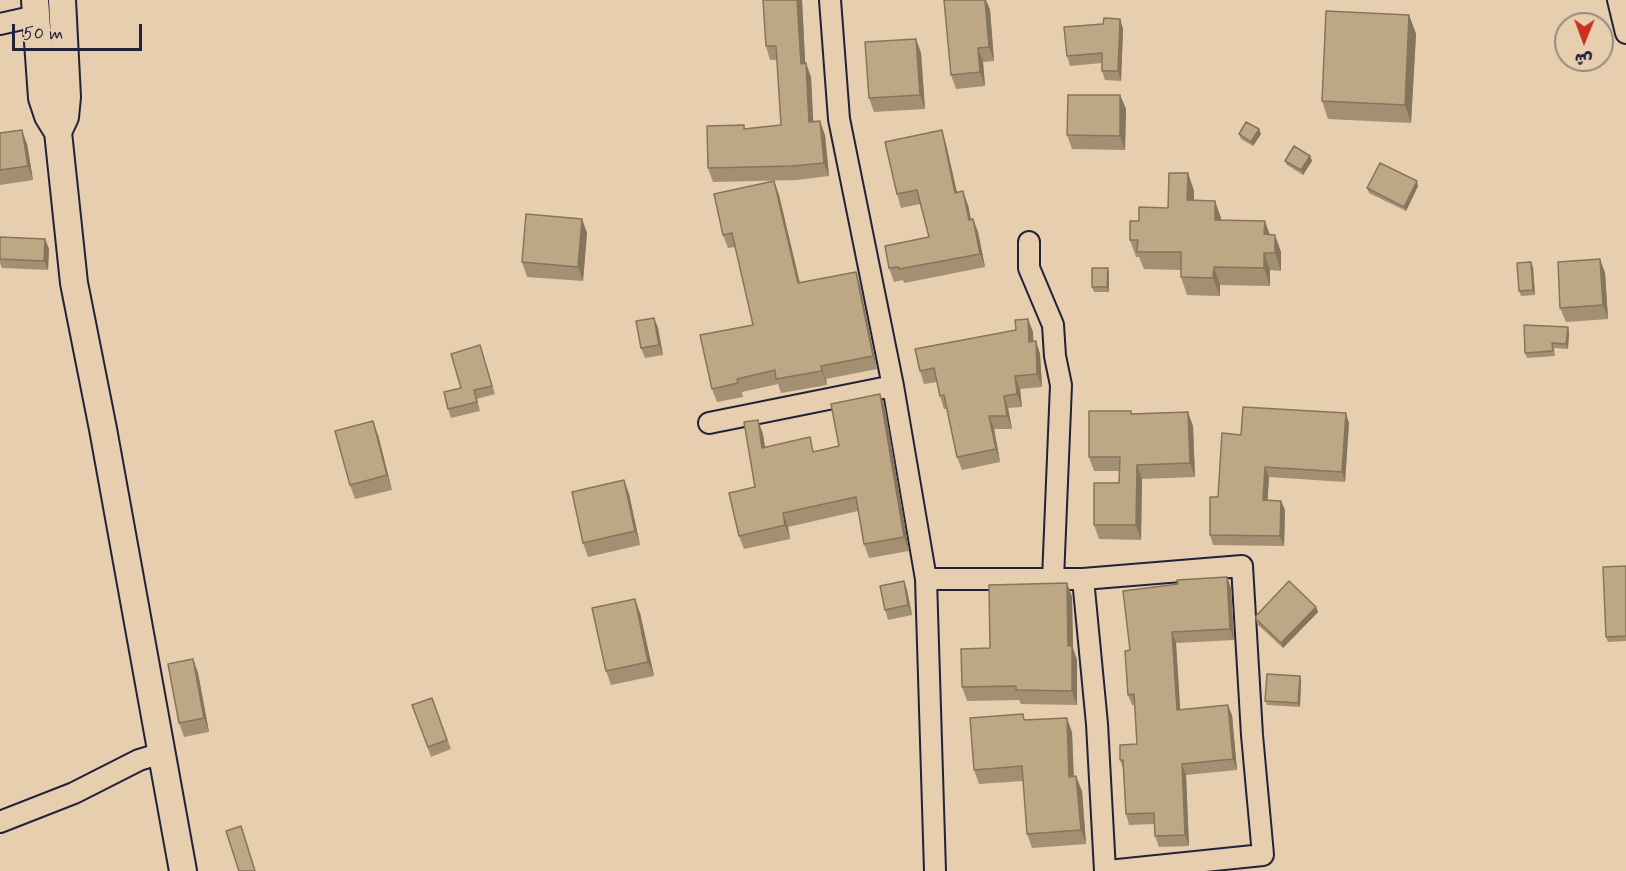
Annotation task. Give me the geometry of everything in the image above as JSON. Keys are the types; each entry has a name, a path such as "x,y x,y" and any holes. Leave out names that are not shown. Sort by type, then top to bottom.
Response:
{"street":[{"path":"58,132 65,117 67,97 62,0"},
{"path":"831,0 839,119 893,386 926,579 935,871"},
{"path":"1618,0 1626,33"},
{"path":"0,24 36,8 42,98 48,116 58,132 74,283 103,429 183,871"},
{"path":"1029,242 1029,268 1053,325 1055,356 1061,386 1053,579"},
{"path":"709,423 893,386"},
{"path":"926,579 1083,579 1242,566 1252,735 1263,855 1107,871 1097,724 1083,579"},
{"path":"0,822 74,793 140,760 162,753"}],"building":[{"path":"763,0 797,0 801,64 806,63 809,122 820,121 824,163 708,168 707,126 744,125 744,129 781,125 776,46 766,46"},
{"path":"944,0 985,0 989,47 978,48 980,72 951,75"},
{"path":"1326,11 1409,15 1405,105 1322,101"},
{"path":"1104,18 1120,19 1118,71 1102,71 1102,53 1067,56 1064,27 1103,24"},
{"path":"916,39 920,95 869,98 865,42"},
{"path":"1068,95 1120,95 1120,136 1067,135"},
{"path":"1246,122 1259,129 1251,142 1239,134"},
{"path":"22,130 28,166 0,170 0,133"},
{"path":"942,130 955,193 963,191 969,220 973,219 980,254 899,269 899,267 889,268 885,246 929,237 917,190 897,194 885,142"},
{"path":"1294,146 1310,156 1301,170 1285,161"},
{"path":"1380,163 1417,181 1404,207 1367,188"},
{"path":"1169,173 1188,173 1187,200 1215,201 1215,220 1265,221 1264,234 1275,235 1275,253 1264,253 1264,268 1214,267 1213,278 1181,277 1181,252 1137,252 1138,240 1130,240 1130,221 1139,221 1139,207 1168,208"},
{"path":"774,181 798,283 856,272 873,356 821,366 822,371 776,379 775,370 737,379 738,383 712,389 700,335 753,325 732,233 723,235 714,194"},
{"path":"526,214 582,219 578,267 522,262"},
{"path":"0,237 45,239 44,261 0,259"},
{"path":"1600,259 1603,305 1560,308 1558,262"},
{"path":"1531,262 1533,290 1519,291 1517,263"},
{"path":"1092,268 1108,268 1107,287 1092,287"},
{"path":"654,318 659,345 641,348 636,321"},
{"path":"1028,319 1029,342 1036,341 1037,374 1015,376 1017,394 1004,396 1007,416 989,416 996,449 957,457 944,395 940,396 934,368 920,371 915,349 1016,330 1015,320"},
{"path":"1524,325 1568,327 1566,344 1552,343 1553,351 1525,353"},
{"path":"480,345 492,386 474,390 477,402 448,409 444,392 461,388 451,354"},
{"path":"880,394 904,537 864,544 856,497 783,513 785,525 739,536 729,493 755,487 744,422 758,420 762,448 810,437 813,452 839,446 831,404"},
{"path":"1243,407 1346,413 1342,472 1265,467 1263,500 1281,501 1280,536 1210,535 1210,497 1218,497 1222,433 1241,435"},
{"path":"1089,411 1131,411 1131,414 1188,412 1190,463 1137,465 1136,525 1094,525 1094,483 1119,483 1120,457 1089,457"},
{"path":"373,421 387,475 350,485 335,431"},
{"path":"624,480 635,531 583,543 572,492"},
{"path":"1626,566 1626,636 1606,637 1603,567"},
{"path":"1227,577 1230,629 1172,632 1177,710 1228,705 1233,759 1182,764 1185,835 1155,836 1154,813 1126,814 1120,745 1137,744 1134,694 1128,695 1125,651 1130,650 1123,591 1178,584 1177,580"},
{"path":"904,581 908,605 885,610 880,586"},
{"path":"1289,581 1316,607 1281,643 1256,619 1256,616"},
{"path":"1067,583 1068,646 1072,646 1072,691 1016,690 1016,686 962,687 961,649 990,648 989,585"},
{"path":"635,599 648,662 606,671 592,608"},
{"path":"193,659 204,718 179,723 168,664"},
{"path":"1267,674 1300,676 1298,703 1265,701"},
{"path":"432,698 447,740 428,747 412,705"},
{"path":"1023,714 1024,720 1067,718 1069,777 1076,776 1081,830 1027,834 1022,766 974,770 970,718"},
{"path":"241,826 255,871 239,871 226,831"}]}
